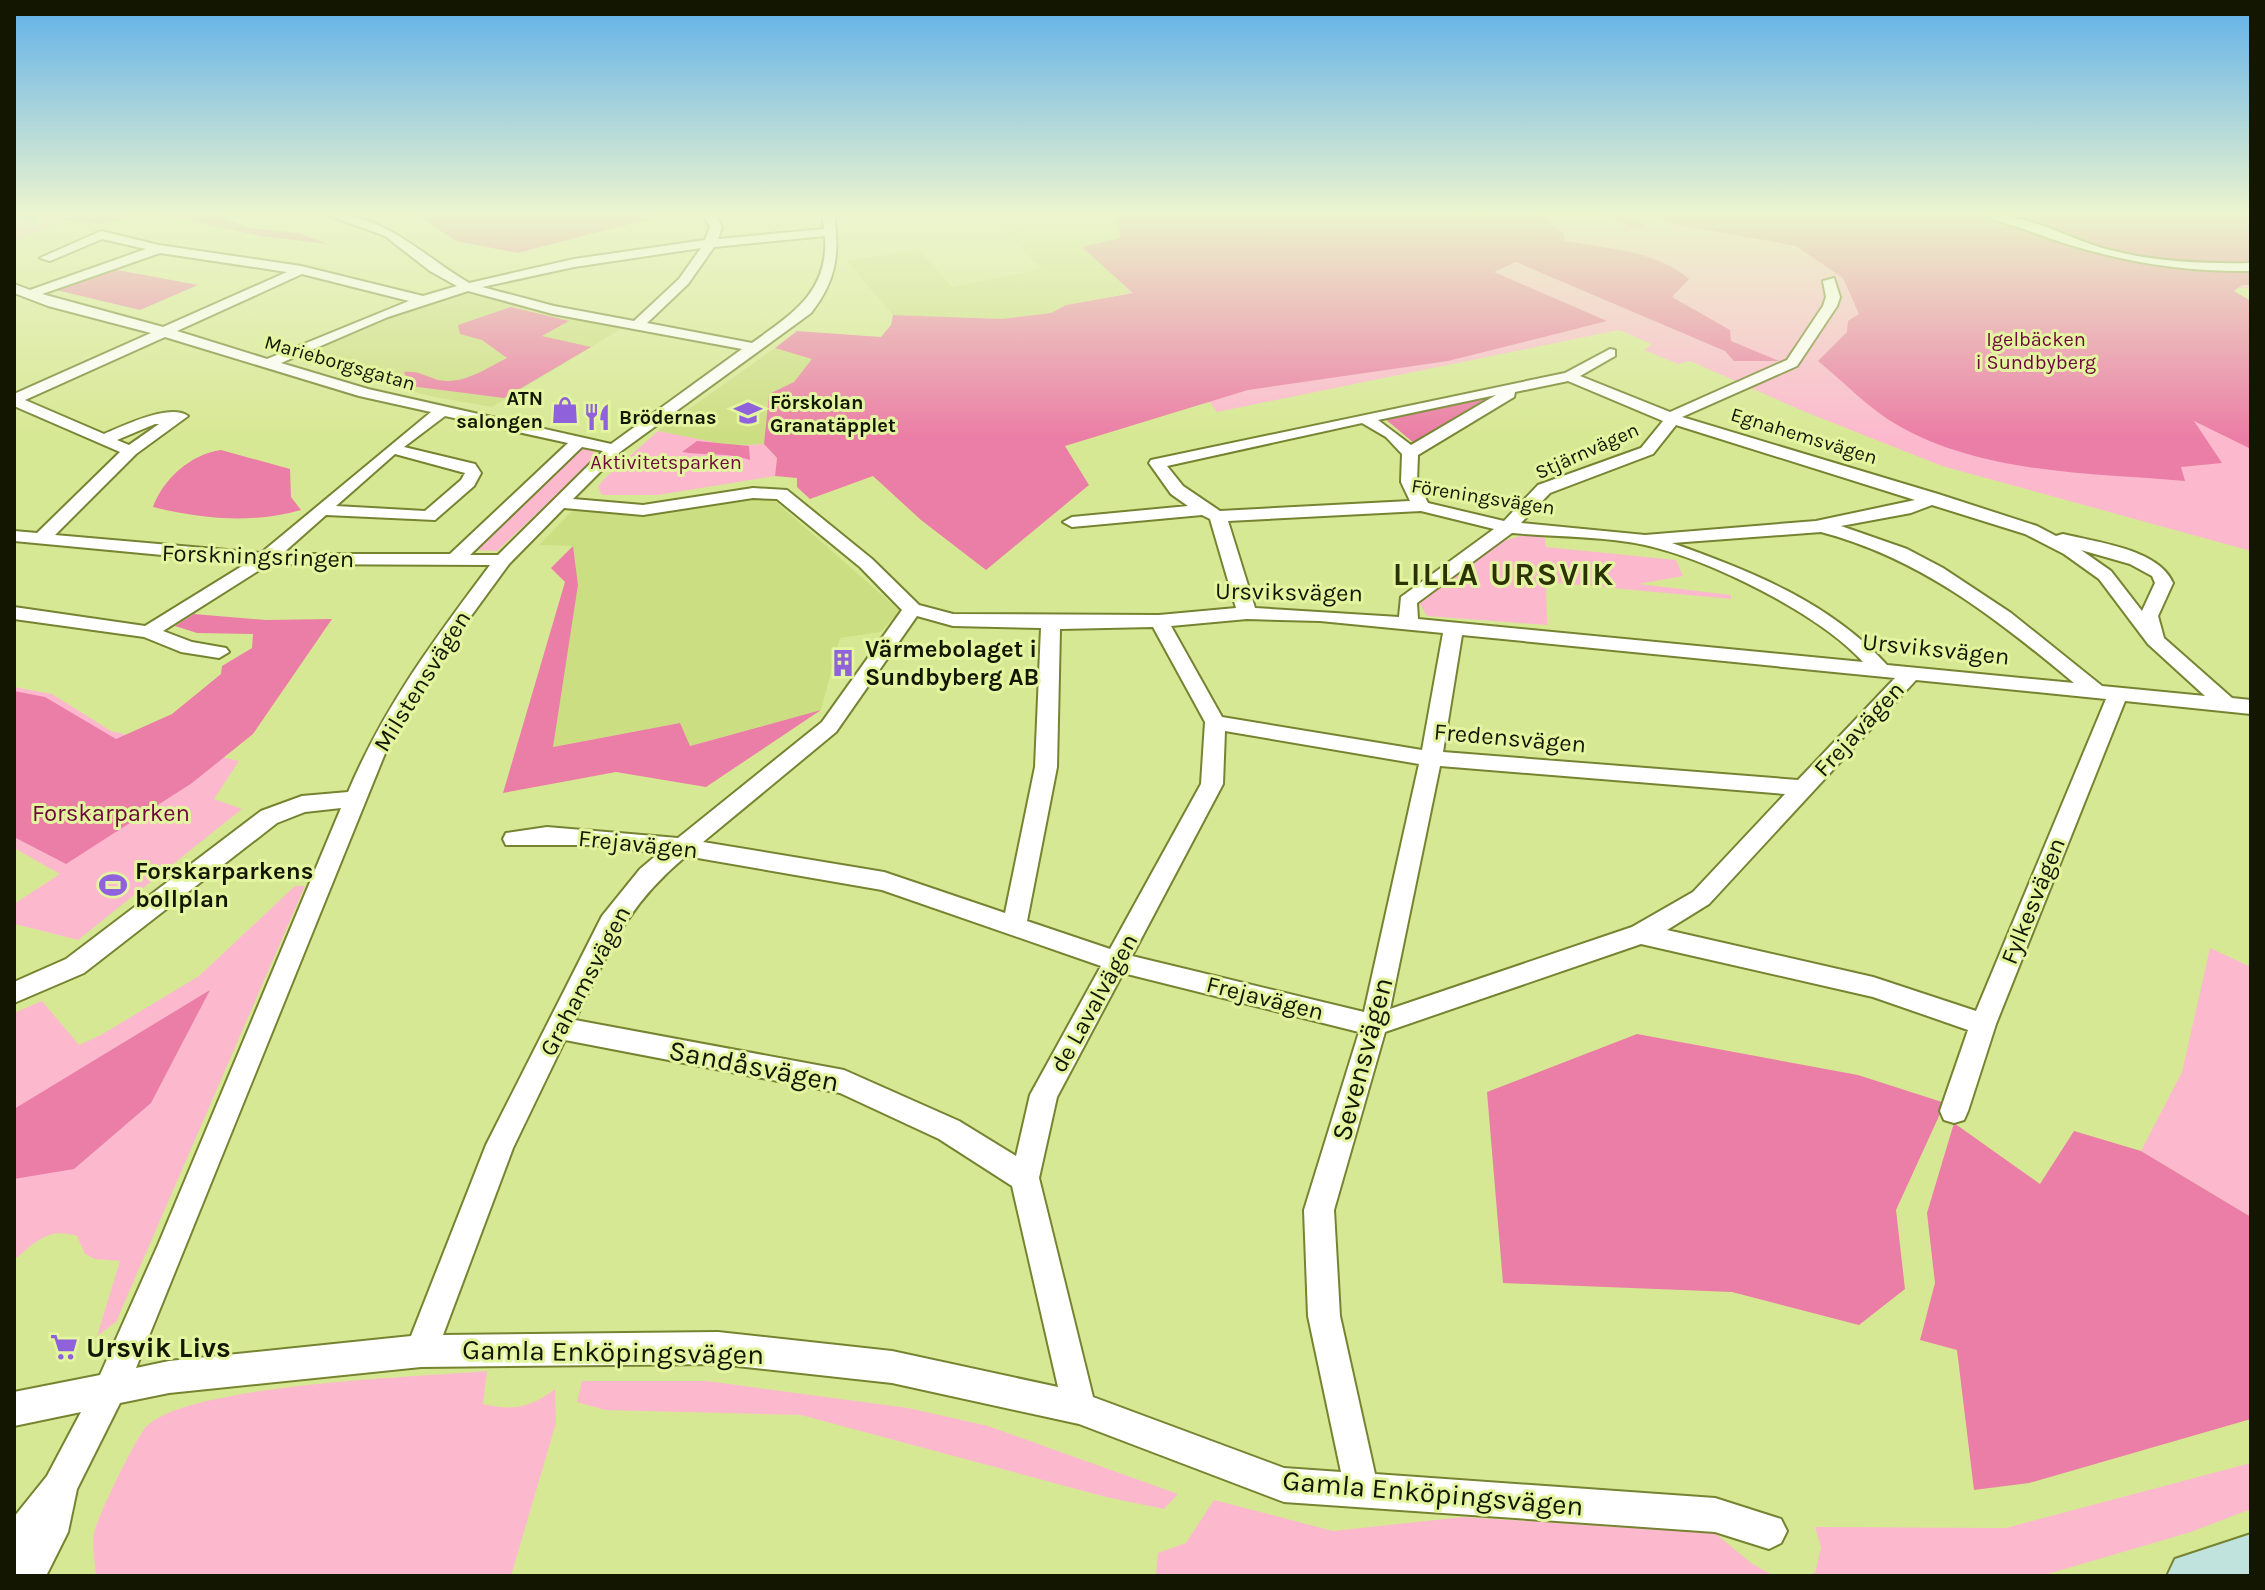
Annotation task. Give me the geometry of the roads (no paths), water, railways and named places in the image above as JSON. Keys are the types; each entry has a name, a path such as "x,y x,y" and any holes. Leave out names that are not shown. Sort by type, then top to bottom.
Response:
{"main road":[{"path":"2192,1576 2251,1558"}],"street":[{"name":"Marieborgsgatan","path":"17,289 53,303 165,332 364,393 614,449"},
{"path":"31,294 45,289"},
{"path":"14,400 259,289"},
{"path":"378,289 422,300"},
{"path":"266,364 422,300 459,289"},
{"path":"475,289 553,310 757,348"},
{"path":"636,326 673,289"},
{"name":"Milstensvägen","path":"14,1545 61,1485 110,1389 170,1253 382,736 428,661 503,560 614,449 757,348 806,310 822,289"},
{"name":"Stjärnvägen","path":"1409,621 1408,601 1508,527 1544,489 1647,451 1659,441 1670,418 1681,410 1792,363 1830,306 1833,297 1831,289"},
{"path":"1247,613 1211,513 1177,490 1157,463 1569,376 1610,353"},
{"name":"Egnahemsvägen","path":"1569,376 1670,418 2031,530 2113,552 2160,573 2164,583 2149,616 2155,640"},
{"path":"1410,453 1527,384"},
{"path":"14,400 130,451"},
{"path":"148,632 265,559 392,449 442,411"},
{"path":"42,538 130,451 180,416 152,420 105,439"},
{"path":"1364,418 1391,434 1410,453 1409,482 1421,506"},
{"path":"455,559 579,441"},
{"path":"321,510 429,516 468,483 473,473 469,467 392,449"},
{"name":"Ursviksvägen","path":"562,503 643,510 753,493 781,494 866,563 912,609 953,620 1051,623 1159,621 1247,613 1409,621 2251,707"},
{"name":"Föreningsvägen","path":"1072,522 1211,513 1421,506 1508,527 1645,540 1816,526 1911,508 1932,498"},
{"path":"1816,526 1844,531 1892,550 1954,583 2107,693"},
{"name":"Egnahemsvägen","path":"2031,530 2070,550 2105,575 2155,640 2227,705"},
{"name":"Forskningsringen","path":"14,536 97,547 265,559 503,560"},
{"path":"1645,540 1736,573 1779,595 1869,654 1881,670"},
{"name":"Grahamsvägen","path":"421,1351 500,1145 614,916 648,875 829,727 912,609"},
{"path":"14,613 148,632 188,648 219,652"},
{"path":"1159,621 1215,722"},
{"path":"1014,927 1046,767 1051,623"},
{"name":"Sevensvägen","path":"1362,1491 1324,1316 1319,1210 1374,1025 1431,759 1454,626"},
{"name":"Frejavägen","path":"514,839 547,835 590,837 682,847 884,881 1117,962 1374,1025 1641,934 1701,898 1911,673"},
{"name":"Fylkesvägen","path":"1954,1111 1983,1024 2107,693"},
{"name":"Fredensvägen","path":"1215,722 1286,739 1431,759 1803,788"},
{"name":"de Lavalvägen","path":"1079,1408 1025,1178 1044,1095 1212,784 1215,722"},
{"path":"14,993 75,966 269,817 302,804 355,799"},
{"path":"1641,934 1873,987 1983,1024"},
{"name":"Sandåsvägen","path":"558,1028 844,1082 949,1130 1025,1178"},
{"name":"Gamla Enköpingsvägen","path":"14,1409 110,1389 259,1366 421,1351 718,1348 892,1367 1079,1408 1284,1485 1715,1515 1769,1531"},
{"name":"Milstensvägen","path":"26,1576 50,1532 61,1485"},
{"path":"44,1576 50,1532"}],"place":[{"name":"ATN salongen","path":"565,410"},
{"name":"Förskolan Granatäpplet","path":"748,413"},
{"name":"Brödernas","path":"597,417"},
{"name":"Värmebolaget i Sundbyberg AB","path":"843,663"},
{"name":"Forskarparkens bollplan","path":"113,885"},
{"name":"Ursvik Livs","path":"64,1347"}],"district":[{"name":"LILLA URSVIK","path":"1504,574"}],"park label":[{"name":"Igelbäcken i Sundbyberg","path":"2036,350"},
{"name":"Aktivitetsparken","path":"666,462"},
{"name":"Forskarparken","path":"111,813"}]}
